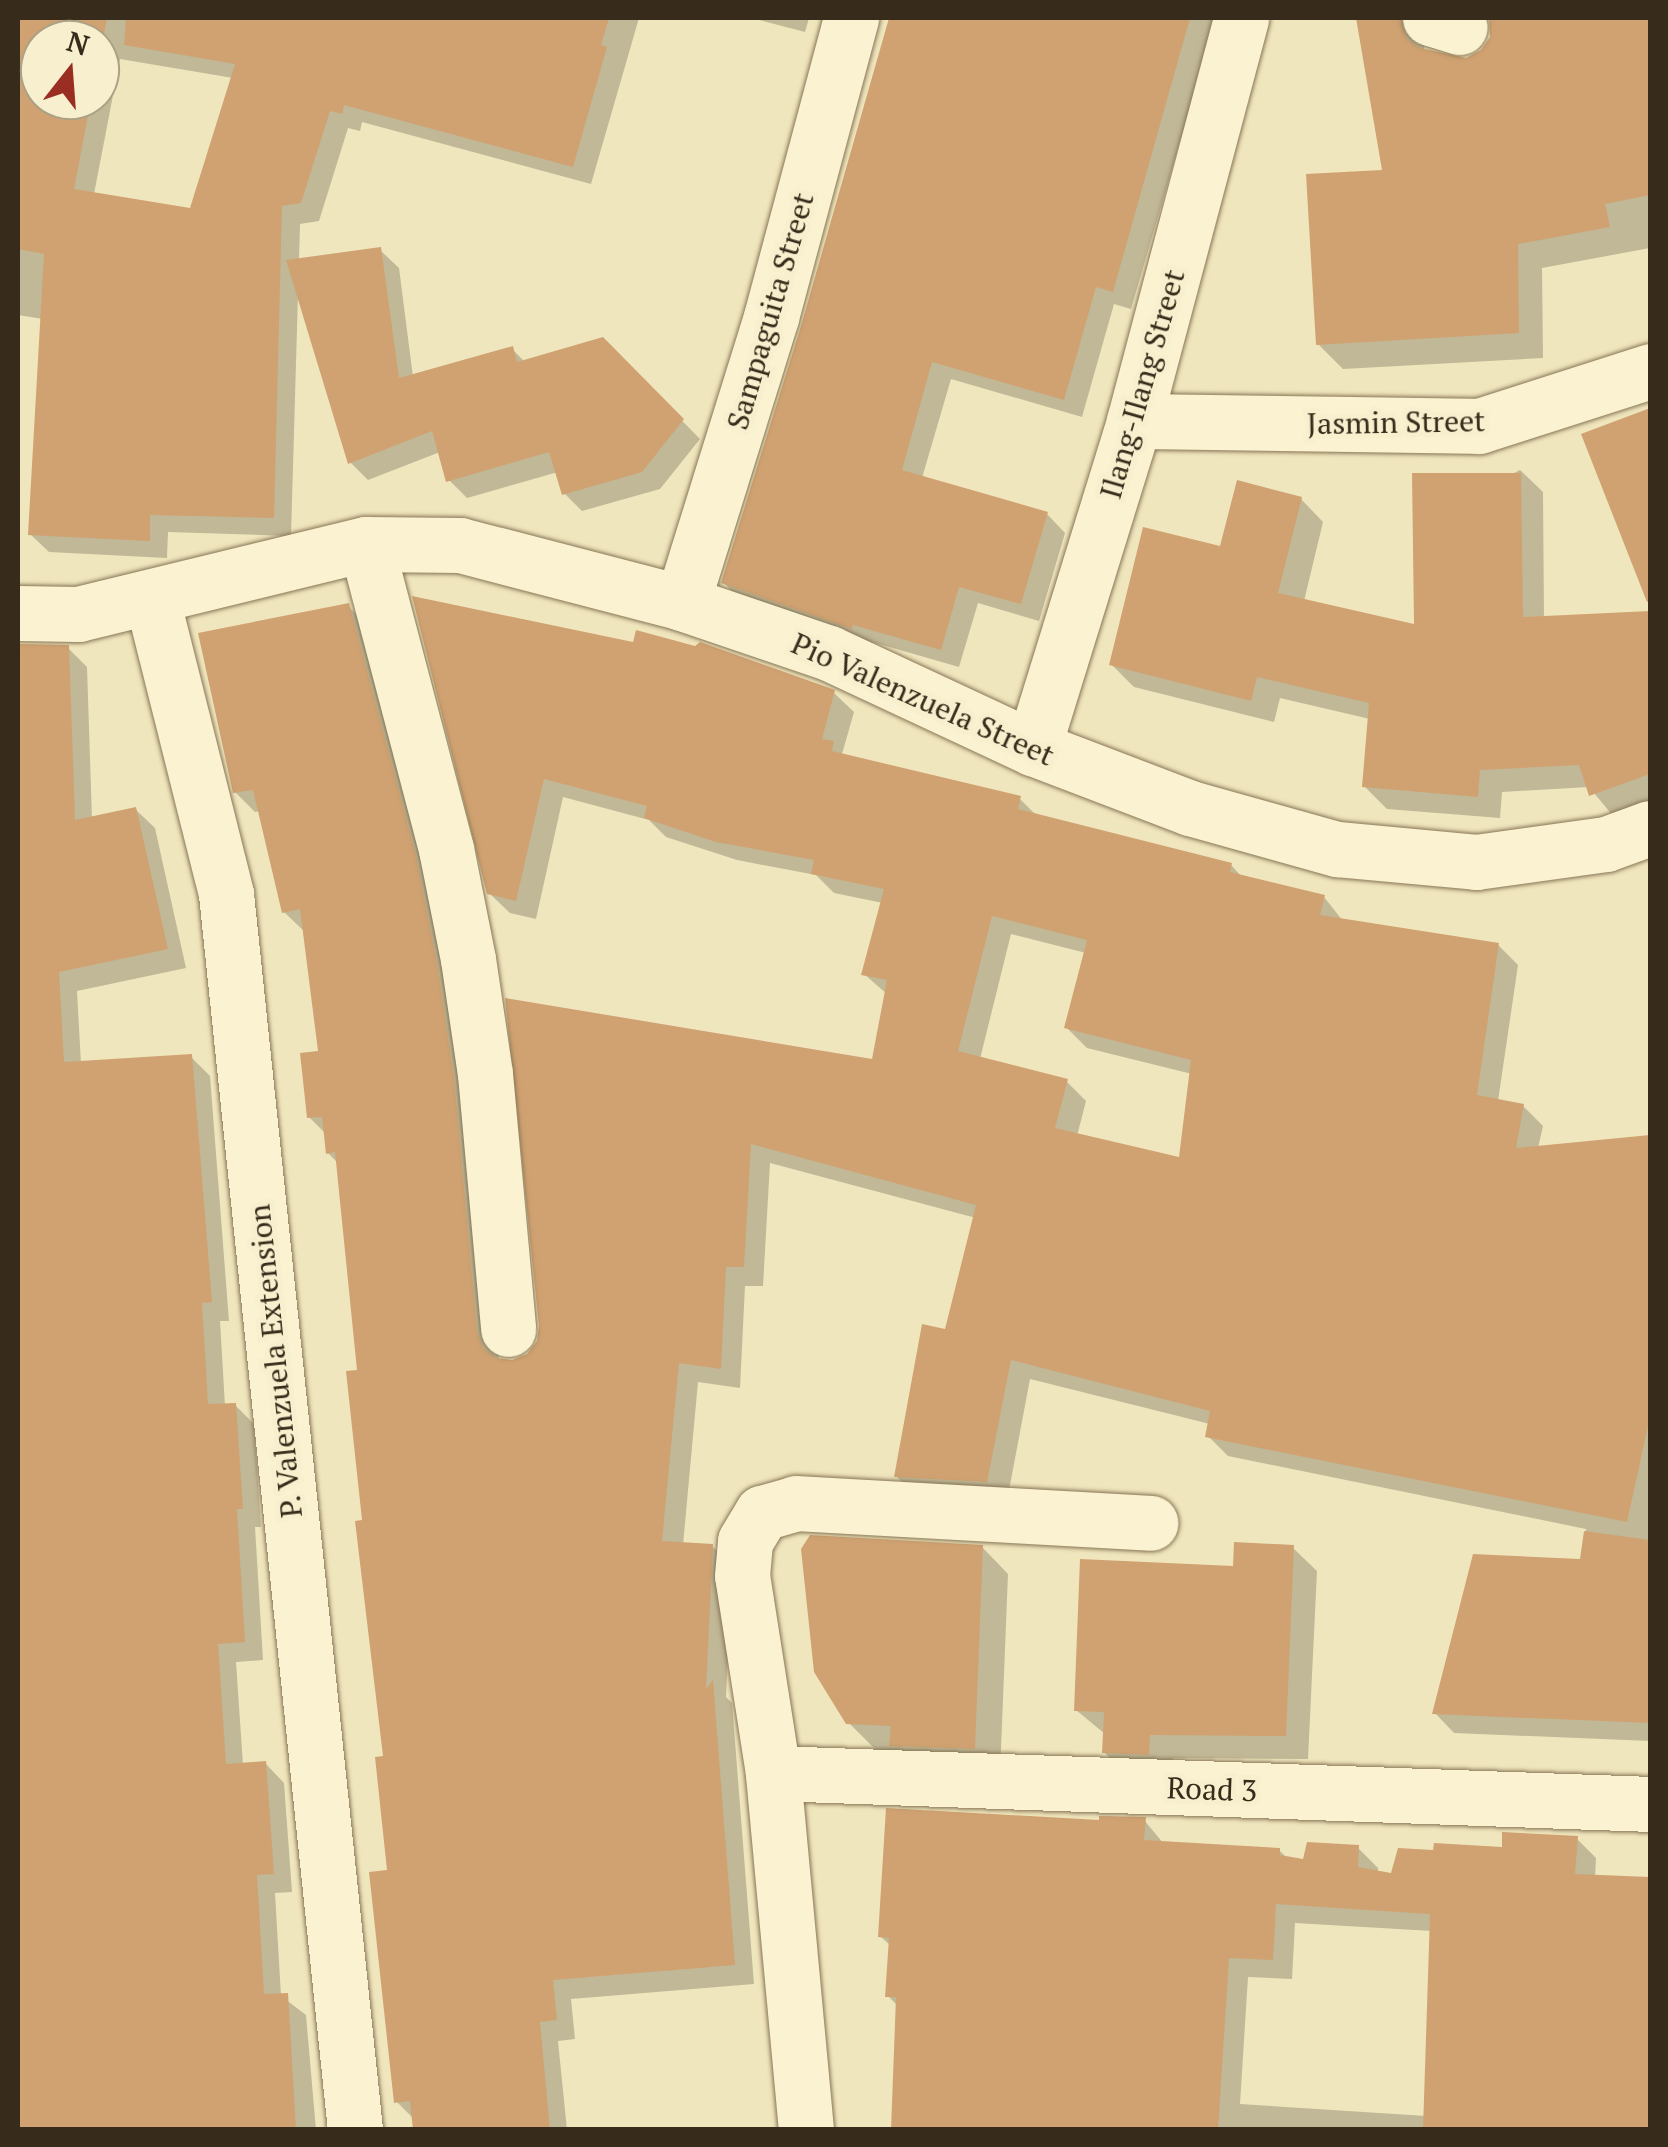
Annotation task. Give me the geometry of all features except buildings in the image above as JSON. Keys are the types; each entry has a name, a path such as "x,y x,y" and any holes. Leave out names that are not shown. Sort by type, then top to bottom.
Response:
{"street":[{"name":"Sampaguita Street","path":"682,604 771,317 851,18"},
{"name":"Ilang-Ilang Street","path":"1033,748 1134,421 1241,18"},
{"name":"Jasmin Street","path":"1134,421 1480,426 1650,371"},
{"name":"Pio Valenzuela Street","path":"18,613 78,614 366,544 460,546 682,604 828,652 1033,748 1190,808 1337,849 1476,862 1606,844 1650,828"},
{"path":"366,544 446,849 468,959 484,1074 508,1329"},
{"name":"P. Valenzuela Extension","path":"152,599 226,894 355,2130"},
{"path":"806,2130 773,1773 742,1576 745,1540 762,1513 796,1503 1150,1523"},
{"name":"Road 3","path":"773,1773 1650,1804"}]}
